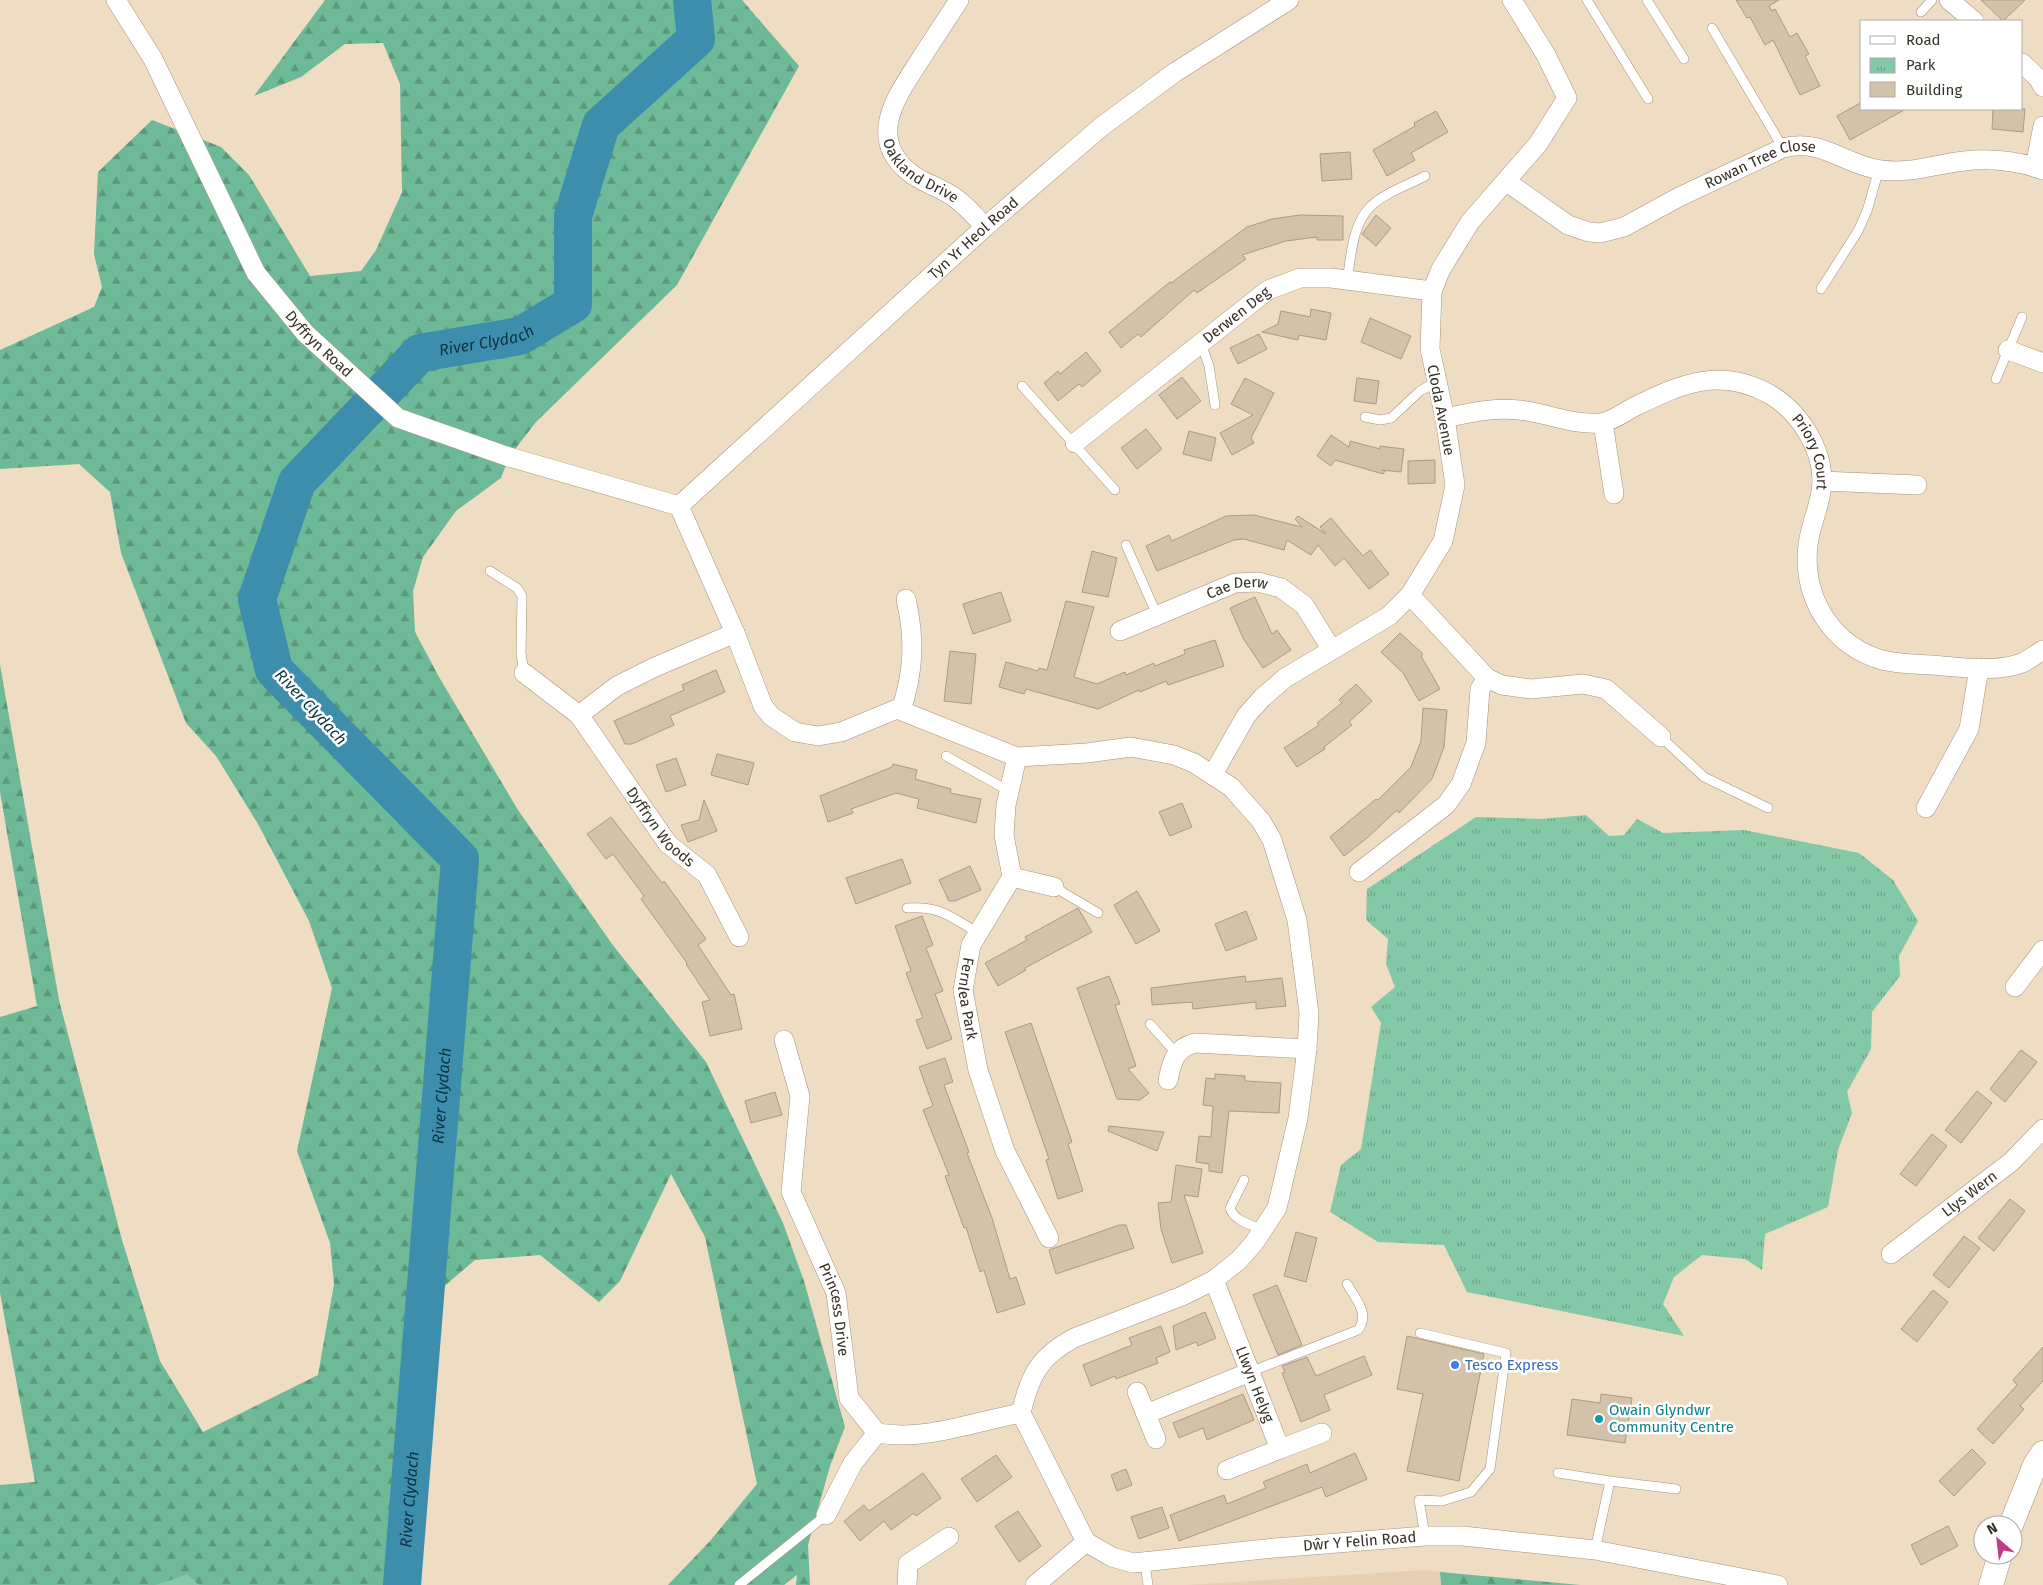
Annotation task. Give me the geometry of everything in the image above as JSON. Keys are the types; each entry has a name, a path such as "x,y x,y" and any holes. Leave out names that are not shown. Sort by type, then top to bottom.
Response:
{"street":[{"name":"Dyffryn Road","path":"116,0 153,59 256,273 305,332 398,418 509,457 679,506"},
{"name":"Oakland Drive","path":"959,0 896,97 888,120 888,133 895,155 908,171 950,194 969,210 985,228"},
{"name":"Tyn Yr Heol Road","path":"679,506 985,228 1101,126 1174,73 1290,0"},
{"name":"Cloda Avenue","path":"1213,774 1246,716 1262,698 1285,678 1389,616 1410,595 1443,541 1455,486 1445,418 1430,349 1432,290 1441,269 1470,222 1507,182 1538,144 1567,98 1546,55 1512,0"},
{"path":"1949,0 1973,20"},
{"path":"2023,64 2038,78 2043,87"},
{"name":"Rowan Tree Close","path":"1507,182 1568,225 1589,232 1600,233 1624,227 1679,197 1784,148 1806,144 1817,146 1852,162 1879,169 1906,172 1964,161 1997,160 2039,168 2043,126"},
{"name":"Derwen Deg","path":"1075,443 1268,290 1300,278 1331,278 1432,290"},
{"path":"2008,350 2043,364"},
{"name":"Priory Court","path":"1445,418 1490,409 1521,410 1569,422 1603,423 1673,388 1690,383 1724,380 1741,383 1772,396 1798,419 1815,448 1822,481 1806,559 1812,594 1828,624 1854,648 1884,660 1979,668 2011,666 2024,662 2043,650"},
{"path":"1603,423 1614,494"},
{"path":"1822,481 1917,485"},
{"path":"679,506 735,634 763,706 772,716 795,732 818,736 830,735 884,713 901,710 1017,757 1087,753 1131,747 1174,755 1213,774 1247,803 1272,840 1297,920 1309,1013 1307,1049 1298,1118 1277,1208 1254,1243 1239,1260 1214,1280 1182,1296 1074,1338 1058,1347 1041,1362 1028,1384 1021,1413 1086,1542 1035,1585"},
{"name":"Cae Derw","path":"1120,631 1157,614 1235,584 1258,582 1270,584 1293,595 1304,605 1332,650"},
{"path":"1410,595 1486,678 1502,685 1531,689 1583,684 1606,689 1662,737"},
{"path":"901,710 909,685 913,650 912,624 906,599"},
{"path":"579,716 618,686 655,667 735,634"},
{"path":"1926,808 1969,729 1979,668"},
{"name":"Dyffryn Woods","path":"524,673 579,716 668,844 707,875 739,937"},
{"path":"1359,872 1446,805 1461,784 1476,743 1480,689 1486,678"},
{"path":"1017,757 1004,835 1012,876 1054,887"},
{"name":"Fernlea Park","path":"1012,876 971,945 963,990 978,1070 1005,1151 1050,1238"},
{"path":"2015,988 2043,950"},
{"name":"Princess Drive","path":"784,1040 800,1096 791,1192 836,1293 849,1398 877,1434"},
{"path":"1168,1080 1172,1059 1176,1053 1195,1042 1307,1049"},
{"name":"Llys Wern","path":"1891,1254 2011,1162 2043,1129"},
{"name":"Llwyn Helyg","path":"1214,1280 1280,1449"},
{"path":"1146,1414 1250,1372"},
{"path":"1137,1392 1156,1439"},
{"path":"826,1515 853,1463 877,1434 898,1437 922,1435 1021,1413"},
{"path":"1227,1470 1322,1433"},
{"path":"2015,1515 2035,1465 2043,1453"},
{"path":"907,1585 908,1564 949,1536"},
{"name":"Dŵr Y Felin Road","path":"1086,1542 1112,1557 1132,1563 1145,1564 1275,1548 1425,1536 1463,1536 1596,1550 1778,1585"},
{"path":"1991,1585 1997,1565"}],"lane":[{"path":"1587,0 1648,99"},
{"path":"1647,0 1684,59"},
{"path":"1921,12 1932,0"},
{"path":"1712,28 1784,148"},
{"path":"1821,289 1858,231 1867,211 1879,169"},
{"path":"1347,281 1355,236 1360,222 1370,207 1425,176"},
{"path":"1996,379 2022,317"},
{"path":"1201,344 1209,366 1215,405"},
{"path":"1365,417 1380,420 1391,418 1420,391 1436,382"},
{"path":"1022,386 1075,443 1115,490"},
{"path":"1126,545 1157,614"},
{"path":"490,571 516,588 522,596 520,638 524,673"},
{"path":"1662,737 1704,777 1768,808"},
{"path":"946,756 1010,790"},
{"path":"1054,887 1098,914"},
{"path":"906,908 929,907 947,914 978,933"},
{"path":"1150,1024 1176,1053"},
{"path":"1244,1180 1230,1208 1231,1212 1239,1219 1263,1230"},
{"path":"1250,1372 1358,1330 1363,1323 1364,1314 1347,1284"},
{"path":"1420,1333 1506,1353 1490,1468 1471,1492 1442,1501 1419,1500 1425,1536"},
{"path":"1558,1473 1676,1489"},
{"path":"1596,1550 1610,1481"},
{"path":"739,1585 826,1515"},
{"path":"1145,1564 1148,1585"}],"shaded area":[{"path":"1425,1570 1440,1572 1441,1585 1188,1585"}],"green space":[{"path":"325,0 742,0 799,66 677,285 536,422 509,457 501,478 456,511 423,557 413,591 415,632 439,677 518,810 612,944 706,1062 783,1223 804,1281 845,1427 830,1466 808,1545 810,1585 796,1585 797,1575 784,1585 668,1585 710,1541 757,1484 705,1237 671,1174 620,1281 599,1302 540,1255 475,1260 409,1316 390,1585 199,1585 187,1575 155,1585 0,1585 0,1485 35,1482 0,1293 0,1017 37,1006 0,792 0,665 59,1000 122,1240 160,1361 203,1432 318,1375 334,1284 330,1243 297,1151 332,988 309,921 258,824 216,756 186,723 121,553 110,492 79,464 0,469 0,350 94,307 102,287 94,254 98,172 152,120 221,147 249,175 310,276 361,271 376,250 402,192 400,84 383,43 345,44 301,77 254,96"},
{"path":"1586,815 1609,836 1624,835 1637,819 1663,833 1744,830 1859,853 1893,880 1918,921 1899,956 1900,976 1872,1012 1871,1049 1847,1092 1852,1113 1838,1150 1828,1207 1765,1234 1762,1270 1745,1259 1702,1255 1674,1277 1663,1304 1684,1336 1467,1292 1444,1245 1378,1242 1330,1212 1341,1165 1361,1149 1381,1023 1371,1007 1395,987 1386,964 1388,939 1366,920 1367,889 1476,817 1542,819"},
{"path":"1440,1572 1580,1585 1441,1585"},
{"path":"187,1575 199,1585 155,1585 156,1584"}],"building":[{"path":"1736,0 1779,0 1769,6 1772,11 1775,9 1790,37 1797,33 1809,54 1805,56 1820,86 1800,95 1773,40 1765,45 1750,17 1747,18"},
{"path":"1981,0 2025,0 2004,20"},
{"path":"1860,103 1860,110 1904,110 1850,140 1837,116"},
{"path":"2025,109 2023,132 1992,129 1993,110"},
{"path":"1436,111 1448,132 1411,153 1415,160 1387,176 1373,150 1415,126 1414,123"},
{"path":"1350,152 1352,179 1322,181 1320,154"},
{"path":"1300,215 1343,216 1343,240 1317,240 1317,237 1286,241 1242,255 1246,259 1197,293 1194,290 1141,337 1138,334 1121,348 1109,332 1170,282 1247,227 1272,219"},
{"path":"1376,215 1391,228 1376,246 1362,234"},
{"path":"1311,309 1331,313 1326,340 1299,335 1298,340 1262,332 1278,324 1281,311 1310,317"},
{"path":"1370,318 1411,336 1401,359 1361,342"},
{"path":"1259,334 1267,349 1238,364 1230,348"},
{"path":"1086,352 1101,371 1082,387 1079,384 1058,401 1044,383 1058,371 1060,374"},
{"path":"1182,377 1201,401 1177,419 1159,395"},
{"path":"1245,378 1274,393 1251,438 1254,443 1232,455 1220,433 1253,415 1231,404"},
{"path":"1357,378 1379,381 1376,404 1354,401"},
{"path":"1146,429 1162,449 1137,469 1121,448"},
{"path":"1189,431 1216,438 1211,461 1183,454"},
{"path":"1331,435 1349,447 1350,441 1380,449 1380,446 1404,449 1401,472 1382,470 1385,471 1383,474 1335,460 1331,466 1317,456"},
{"path":"1435,460 1435,483 1408,484 1408,461"},
{"path":"1254,515 1302,527 1295,519 1298,516 1326,534 1320,527 1331,518 1363,556 1370,550 1389,574 1369,589 1344,558 1335,566 1318,545 1311,555 1287,540 1284,550 1244,539 1234,540 1157,571 1146,546 1169,535 1172,541 1226,516"},
{"path":"1092,551 1117,558 1108,597 1082,592"},
{"path":"1001,592 1011,621 973,634 963,604"},
{"path":"1255,597 1272,634 1277,630 1291,650 1263,668 1243,638 1230,608"},
{"path":"1066,601 1094,607 1074,677 1097,684 1125,672 1126,675 1154,663 1155,666 1185,654 1184,650 1215,640 1224,666 1168,685 1166,681 1140,692 1139,690 1098,709 1026,689 1024,694 999,687 1006,662 1038,671 1039,668 1047,670"},
{"path":"1400,633 1423,654 1421,656 1440,689 1419,701 1403,673 1381,652"},
{"path":"950,651 976,654 971,704 944,701"},
{"path":"716,670 725,692 670,716 674,725 632,744 625,744 614,721 684,690 682,685"},
{"path":"1356,684 1372,701 1349,722 1352,725 1324,747 1325,749 1297,767 1284,748 1319,725 1317,723 1342,703 1339,700"},
{"path":"1423,708 1447,710 1444,747 1432,779 1399,813 1397,810 1344,856 1330,837 1376,799 1378,800 1411,767 1421,741"},
{"path":"717,754 754,763 748,785 711,775"},
{"path":"676,758 686,785 666,792 656,765"},
{"path":"893,764 917,770 915,779 951,789 950,793 981,799 976,823 917,808 919,799 896,793 851,809 853,813 828,822 820,796 892,767"},
{"path":"704,800 717,831 688,842 681,825 699,820"},
{"path":"1182,803 1192,827 1170,836 1159,812"},
{"path":"611,817 662,883 664,881 706,939 698,945 731,995 734,994 742,1029 710,1036 702,1002 710,1000 687,963 641,899 644,896 613,854 606,859 587,834"},
{"path":"902,859 911,883 856,904 846,878"},
{"path":"970,866 981,890 955,901 949,901 939,880"},
{"path":"1137,891 1160,931 1136,944 1114,905"},
{"path":"1078,908 1092,932 1025,968 1026,970 998,986 985,963 1027,940 1025,937"},
{"path":"1246,911 1257,939 1226,951 1215,924"},
{"path":"922,916 933,945 926,948 943,991 935,994 952,1039 927,1049 916,1020 923,1018 906,973 911,971 895,926"},
{"path":"1109,976 1120,1004 1115,1005 1136,1066 1128,1069 1149,1093 1140,1100 1117,1099 1077,988"},
{"path":"1245,976 1246,982 1282,978 1286,1006 1256,1009 1256,1002 1193,1009 1192,1002 1152,1005 1151,988"},
{"path":"1031,1023 1072,1142 1068,1144 1083,1191 1058,1199 1046,1160 1049,1159 1005,1032"},
{"path":"2021,1050 2037,1062 2005,1102 1990,1089"},
{"path":"945,1058 953,1082 944,1085 992,1218 1010,1279 1016,1277 1025,1304 997,1313 984,1270 980,1272 966,1227 964,1228 945,1176 949,1175 923,1110 933,1106 919,1067"},
{"path":"1215,1074 1245,1076 1245,1081 1281,1083 1279,1113 1229,1111 1222,1173 1209,1171 1209,1164 1196,1162 1199,1136 1211,1137 1213,1106 1203,1105 1206,1078 1215,1079"},
{"path":"1977,1091 1992,1103 1961,1143 1945,1130"},
{"path":"775,1092 782,1115 751,1123 745,1101"},
{"path":"1109,1126 1164,1132 1157,1151 1108,1131"},
{"path":"1932,1134 1947,1146 1916,1186 1900,1174"},
{"path":"1176,1165 1202,1169 1198,1197 1184,1195 1203,1253 1172,1263 1161,1229 1158,1203 1171,1202"},
{"path":"2010,1199 2025,1211 1994,1251 1978,1238"},
{"path":"1119,1225 1126,1225 1134,1248 1056,1274 1049,1250"},
{"path":"1296,1232 1317,1238 1306,1282 1284,1276"},
{"path":"1964,1236 1980,1248 1949,1288 1933,1275"},
{"path":"1277,1285 1302,1345 1278,1355 1253,1295"},
{"path":"1933,1290 1948,1302 1917,1342 1901,1329"},
{"path":"1205,1312 1216,1338 1198,1346 1196,1342 1176,1350 1173,1326"},
{"path":"1161,1326 1170,1352 1156,1358 1158,1363 1116,1379 1115,1376 1091,1386 1083,1365 1132,1345 1129,1338"},
{"path":"1407,1336 1484,1354 1459,1481 1407,1471 1423,1394 1397,1389"},
{"path":"2043,1347 2043,1381 2020,1406 2024,1409 1993,1444 1977,1429 2017,1385 2013,1380"},
{"path":"1364,1356 1372,1375 1324,1395 1330,1410 1301,1422 1282,1373 1285,1372 1282,1366 1307,1357 1316,1376"},
{"path":"1243,1394 1254,1420 1207,1440 1203,1428 1179,1438 1173,1423"},
{"name":"Owain Glyndwr Community Centre","path":"1601,1394 1632,1398 1625,1443 1567,1435 1572,1399 1600,1403"},
{"path":"1972,1449 1986,1463 1954,1496 1939,1481"},
{"path":"1355,1453 1367,1479 1326,1497 1322,1487 1179,1541 1170,1515 1224,1495 1227,1504 1266,1488 1263,1482 1307,1464 1310,1473"},
{"path":"996,1455 1012,1477 977,1502 961,1479"},
{"path":"1126,1469 1132,1485 1117,1491 1111,1475"},
{"path":"923,1473 941,1498 916,1516 914,1513 891,1530 884,1521 860,1541 844,1521 864,1505 869,1511"},
{"path":"1162,1507 1169,1528 1139,1539 1131,1517"},
{"path":"1018,1511 1041,1546 1019,1562 995,1526"},
{"path":"1948,1526 1958,1546 1921,1565 1911,1545"}],"waterway":[{"name":"River Clydach","path":"402,1585 460,859 274,670 257,599 297,482 420,353 520,336 573,304 573,216 601,125 696,39 692,0"}],"place":[{"name":"Tesco Express","path":"1455,1365"},
{"name":"Owain Glyndwr Community Centre","path":"1599,1419"}]}
